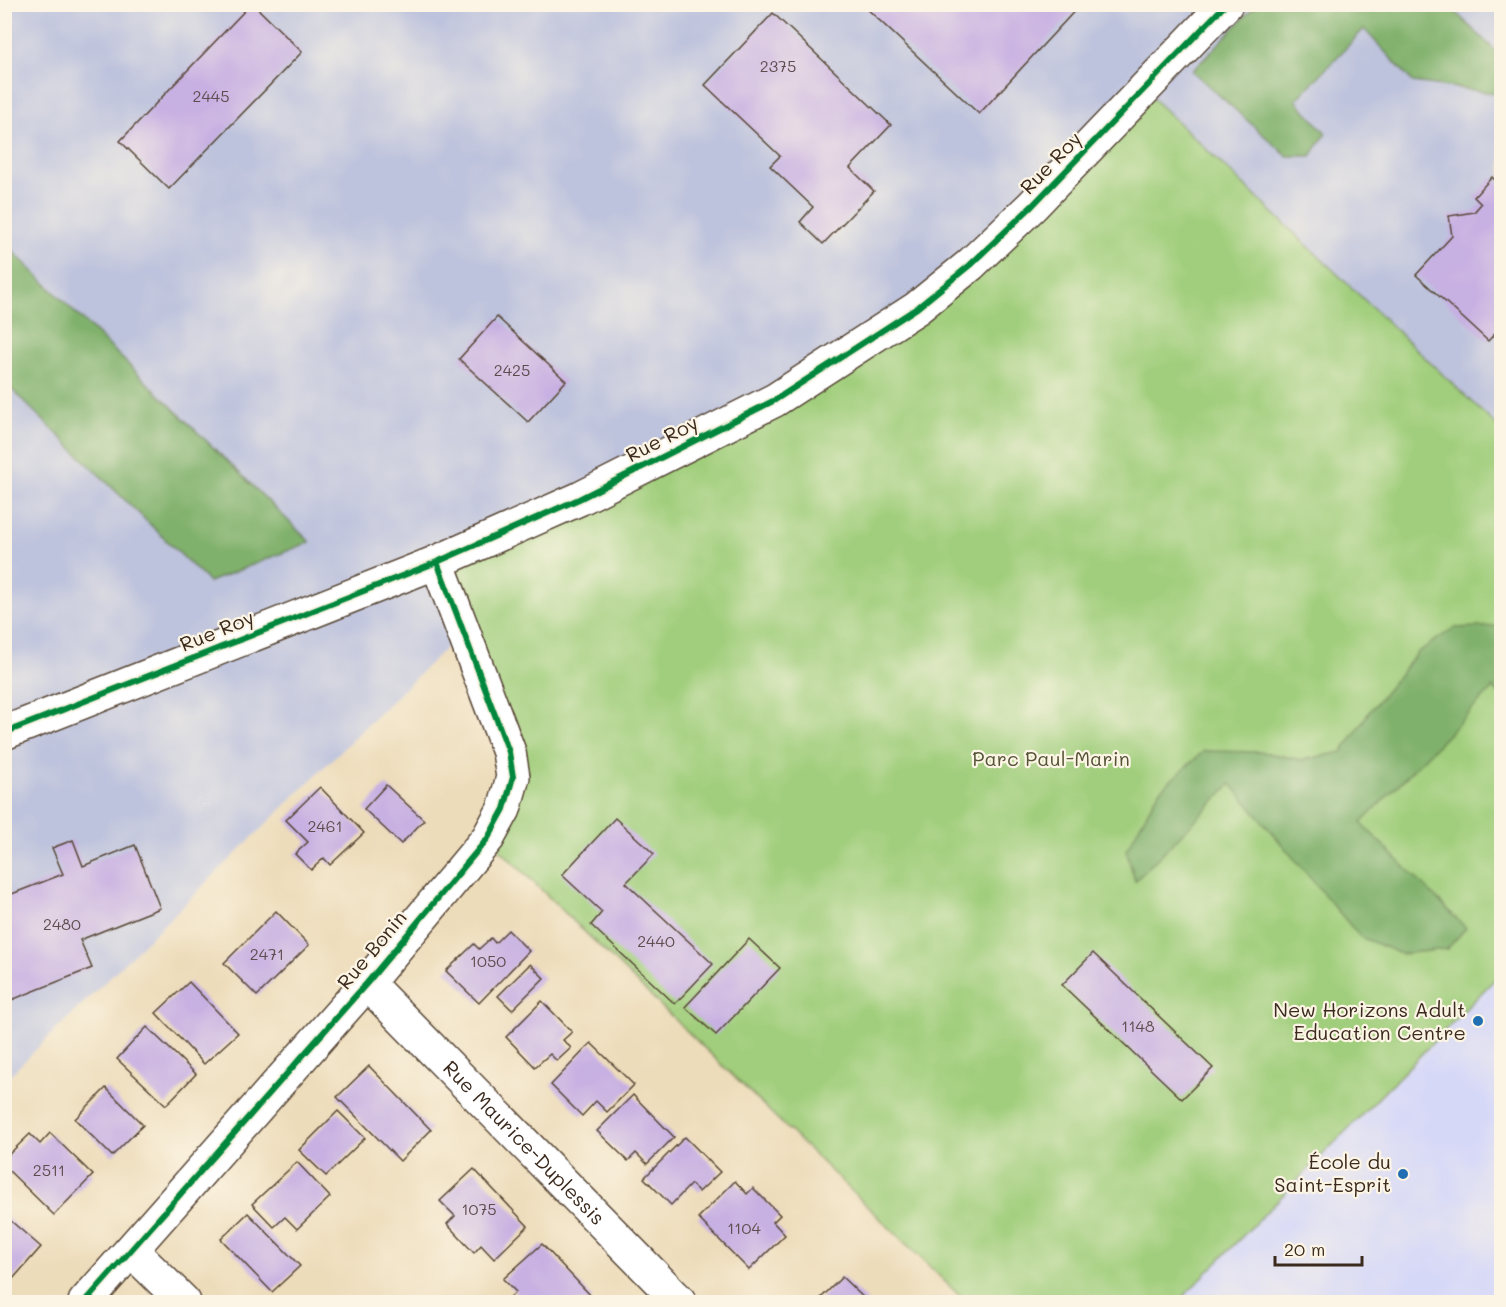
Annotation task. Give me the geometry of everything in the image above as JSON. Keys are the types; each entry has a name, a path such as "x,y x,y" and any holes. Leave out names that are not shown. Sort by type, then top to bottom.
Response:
{"street":[{"name":"Rue Roy","path":"4,733 437,562 579,499 776,400 917,309 970,265 1032,206 1226,4"},
{"name":"Rue Bonin","path":"85,1302 367,983 488,838 504,809 513,777 509,752 437,562"},
{"name":"Rue Maurice-Duplessis","path":"367,983 680,1302"},
{"path":"132,1251 184,1302"}],"shaded area":[{"path":"5,5 1501,5 1501,430 1144,91 1032,206 464,630 5,1080"},
{"name":"École du Saint-Esprit","path":"1501,973 1501,1302 1178,1302 1409,1068"}],"green space":[{"path":"1257,4 1448,5 1501,56 1501,94 1413,82 1364,29 1296,100 1326,133 1311,156 1287,156 1192,71"},
{"name":"Parc Paul-Marin","path":"1144,90 1501,430 1501,973 1178,1302 966,1302 488,838 513,778 437,562 862,346"},
{"path":"4,244 310,542 209,582 5,383"},
{"path":"1501,626 1501,696 1493,688 1361,823 1466,928 1447,949 1401,954 1360,937 1231,784 1135,881 1126,850 1160,790 1204,751 1263,752 1302,760 1342,752 1369,712 1418,652 1454,628"}],"building":[{"path":"251,4 302,52 169,189 120,141"},
{"path":"862,4 1081,4 979,114"},
{"path":"773,13 891,125 850,168 874,191 823,244 800,222 813,207 770,166 780,156 705,85"},
{"path":"1492,177 1499,184 1502,182 1502,326 1488,341 1416,275 1452,236 1449,216 1474,212 1481,204 1474,197"},
{"path":"497,317 566,381 528,422 459,359"},
{"path":"386,785 424,820 401,844 364,809"},
{"path":"320,787 364,833 330,865 324,858 311,870 295,854 308,842 286,820"},
{"path":"615,818 654,854 626,883 713,964 675,1004 591,925 602,912 562,875"},
{"path":"73,840 83,866 135,845 160,908 80,940 92,968 4,1003 4,897 63,874 52,848"},
{"path":"276,911 309,945 257,996 224,963"},
{"path":"508,930 529,951 479,1003 446,971 474,944 479,949 491,938 495,943"},
{"path":"749,939 780,968 716,1035 685,1007"},
{"path":"1093,953 1213,1068 1182,1099 1062,985"},
{"path":"530,964 544,978 512,1010 498,996"},
{"path":"189,982 238,1033 204,1064 156,1013"},
{"path":"542,1001 572,1032 563,1040 571,1048 557,1061 550,1054 535,1067 506,1037"},
{"path":"147,1027 196,1074 166,1105 117,1059"},
{"path":"591,1043 634,1085 607,1112 596,1101 582,1116 551,1085"},
{"path":"369,1066 431,1130 400,1161 337,1097"},
{"path":"106,1088 143,1125 112,1156 75,1119"},
{"path":"633,1095 674,1137 647,1164 636,1153 628,1161 597,1131"},
{"path":"338,1111 365,1138 326,1176 299,1150"},
{"path":"50,1133 93,1175 54,1215 4,1166 4,1159 30,1134 40,1144"},
{"path":"685,1137 720,1172 699,1192 691,1184 671,1205 644,1178"},
{"path":"297,1162 330,1197 297,1229 285,1217 274,1227 252,1204"},
{"path":"474,1169 528,1226 494,1259 481,1245 474,1253 447,1224 455,1216 440,1201"},
{"path":"735,1181 747,1194 753,1188 780,1215 773,1222 785,1235 749,1270 698,1218"},
{"path":"248,1213 300,1266 272,1292 221,1239"},
{"path":"4,1215 41,1247 4,1289"},
{"path":"542,1244 593,1298 588,1302 512,1302 508,1299 516,1292 503,1279"},
{"path":"842,1277 868,1302 817,1302"}],"cycle path":[{"path":"4,733 437,562 579,499 775,400 917,308 970,265 1032,206 1226,4"},
{"path":"85,1302 367,983 488,838 504,809 513,777 509,752 437,562"}],"place":[{"name":"New Horizons Adult Education Centre","path":"1478,1021"},
{"name":"École du Saint-Esprit","path":"1403,1174"}]}
